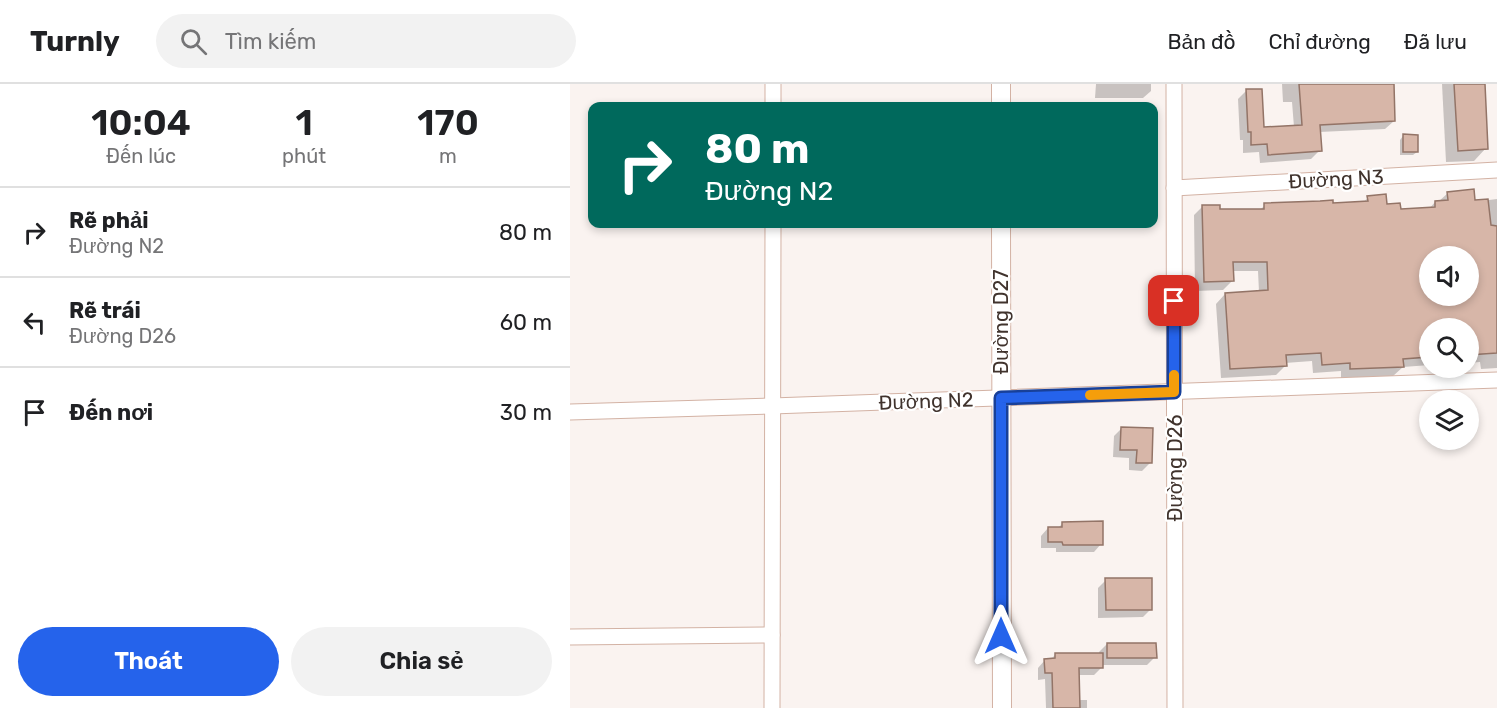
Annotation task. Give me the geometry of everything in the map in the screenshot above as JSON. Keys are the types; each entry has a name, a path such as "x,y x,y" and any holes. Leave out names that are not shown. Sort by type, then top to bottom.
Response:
{"street":[{"path":"773,84 773,102"},
{"path":"1001,84 1001,102"},
{"name":"Đường D26","path":"1174,84 1175,708"},
{"name":"Đường N3","path":"1174,188 1497,170"},
{"path":"772,708 773,228"},
{"name":"Đường D27","path":"1001,228 1002,708"},
{"name":"Đường N2","path":"570,412 1497,380"},
{"path":"570,637 772,635"}],"building":[{"path":"1299,84 1394,84 1395,121 1320,125 1322,151 1268,155 1267,144 1251,145 1251,132 1248,132 1246,89 1262,89 1264,127 1302,125"},
{"path":"1454,84 1485,84 1488,149 1458,151"},
{"path":"1403,134 1418,135 1418,152 1403,152"},
{"path":"1474,189 1475,200 1488,199 1491,225 1497,226 1497,353 1479,354 1479,318 1419,318 1419,358 1403,359 1404,367 1350,369 1350,363 1322,365 1321,353 1286,355 1287,366 1230,369 1225,293 1268,290 1267,262 1233,262 1234,281 1204,282 1202,205 1220,205 1220,209 1264,209 1264,203 1368,201 1367,196 1386,194 1387,204 1400,203 1401,209 1435,207 1435,201 1448,200 1447,192"},
{"path":"1121,427 1153,428 1152,463 1136,463 1137,450 1120,450"},
{"path":"1103,521 1103,545 1063,545 1062,542 1048,542 1048,527 1062,527 1062,522"},
{"path":"1105,578 1152,578 1152,610 1106,610"},
{"path":"1107,643 1156,643 1157,658 1107,658"},
{"path":"1055,653 1103,653 1103,668 1079,668 1080,708 1053,708 1052,673 1045,673 1044,659 1055,658"}],"slow traffic":[{"path":"1090,395 1174,392 1174,375"}],"route":[{"path":"1001,636 1001,398 1174,392 1174,301"}]}
